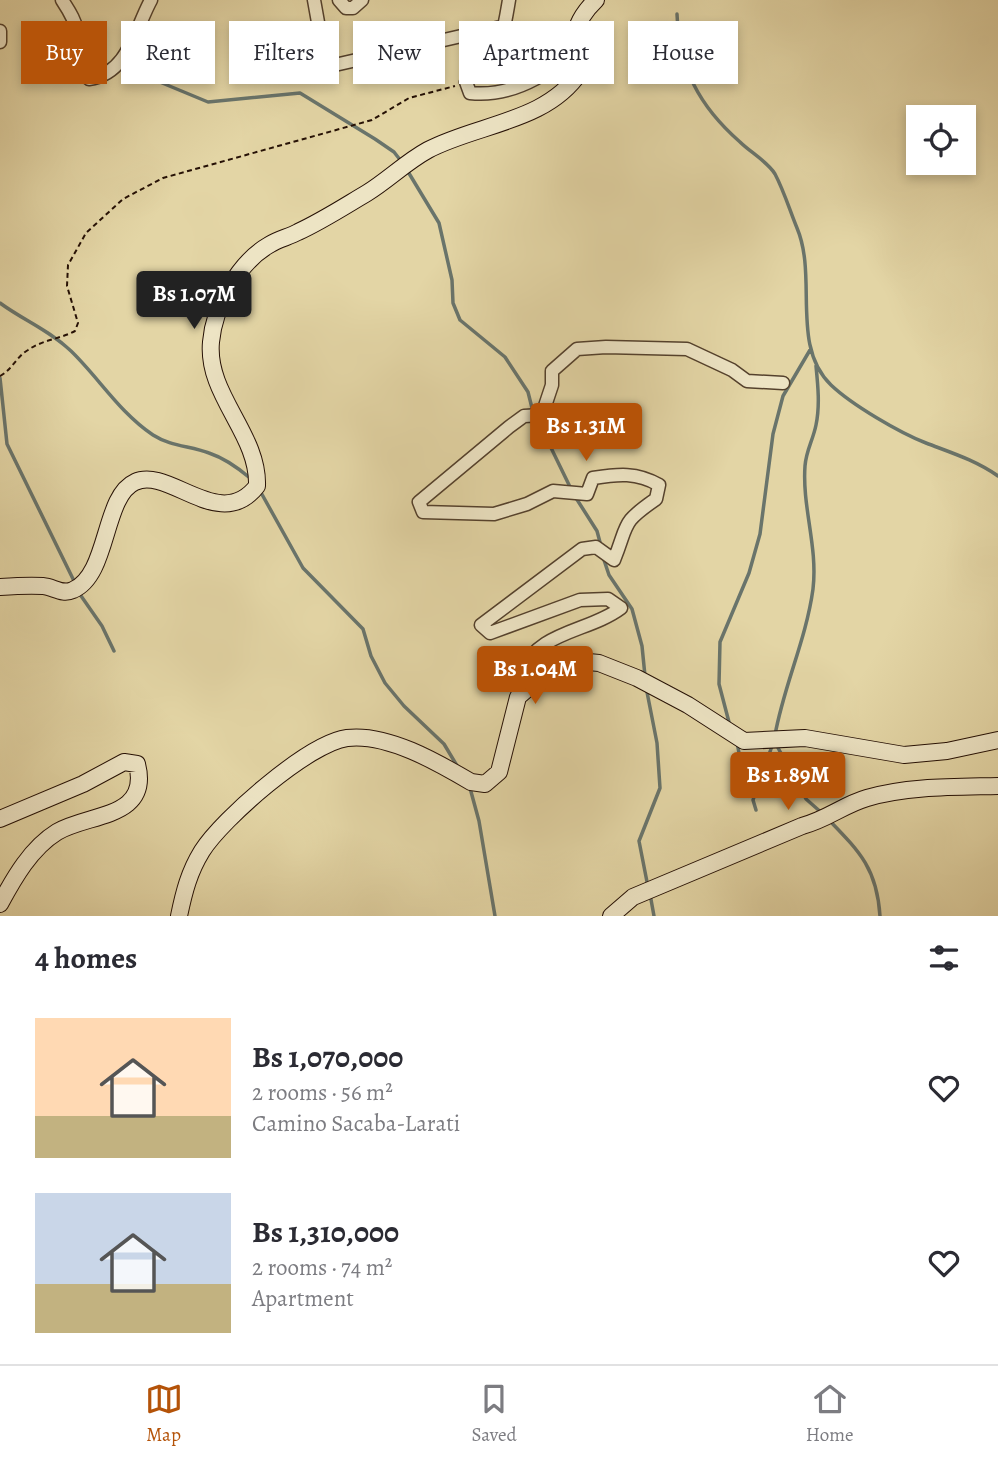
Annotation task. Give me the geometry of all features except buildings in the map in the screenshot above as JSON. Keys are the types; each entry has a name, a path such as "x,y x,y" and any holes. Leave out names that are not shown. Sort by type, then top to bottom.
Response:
{"street":[{"path":"62,0 75,20 80,40 80,66 89,79 109,73 121,60 130,48 151,0"},
{"path":"314,0 326,67 459,37"},
{"path":"338,0 346,8 353,8 362,0"},
{"path":"506,21 509,0"},
{"path":"580,21 596,0"},
{"path":"0,31 0,41"},
{"path":"467,84 470,93 484,95 526,84"},
{"path":"0,587 46,586 63,592 75,589 86,580 96,565 122,493 133,482 146,479 158,481 194,497 217,501 236,502 248,497 257,486 256,463 211,365 215,316 230,287 268,245 298,232 370,191 427,150 489,129 561,93 572,84"},
{"path":"530,685 530,676 521,673 527,659 563,634 608,618 621,608 608,599 580,600 490,633 481,625 582,549 596,547 614,560 623,528 635,514 656,499 659,485 644,476 616,473 593,478 587,494 553,491 527,504 494,514 438,515 423,512 419,502 524,416 542,415 552,385 552,371 577,349 687,349 732,370 747,381 783,383"},
{"path":"180,916 186,881 203,849 228,821 312,751 348,738 370,740 394,746 471,782 485,784 494,779 503,763 518,697 530,685 559,667 578,661 599,663 637,678 688,705 735,737 756,743 805,738 904,755 947,751 998,740"},
{"path":"0,819 83,784 124,762 137,764 141,780 135,795 123,809 58,831 40,845 0,904"},
{"path":"611,916 633,897 802,826 828,819 844,807 869,797 937,788 998,786"}],"path":[{"path":"0,376 8,372 18,357 29,349 75,331 78,323 67,286 68,265 86,233 122,199 163,178 372,120 410,98 459,84"}],"waterway":[{"path":"677,14 682,52 694,85 713,114 772,170 784,194 803,247 808,331 811,351 819,369 840,393 877,418 915,438 972,461 998,476"},
{"path":"165,84 208,102 300,93 375,139 394,152 401,161"},
{"path":"407,170 439,223 452,280 453,303 460,320 505,357 528,392 533,412"},
{"path":"0,303 63,344 130,416 153,435 215,455 250,478"},
{"path":"730,726 719,684 720,642 749,573 760,534 773,434 783,396 810,350"},
{"path":"775,735 813,589 813,558 805,481 808,450 818,411 816,366"},
{"path":"0,378 7,444 75,583"},
{"path":"537,419 572,491"},
{"path":"259,489 303,568 363,629 371,656 385,683 404,706 444,744 459,769"},
{"path":"576,498 597,531 601,546"},
{"path":"603,557 609,575 632,609 642,646 645,676"},
{"path":"79,593 102,626 114,651"},
{"path":"646,687 657,743 660,788 639,841 648,887"},
{"path":"737,742 744,781"},
{"path":"756,810 753,800 772,746"},
{"path":"777,746 806,799 823,814"},
{"path":"470,788 479,821 495,916"},
{"path":"829,820 858,852 871,873 880,916"},
{"path":"650,894 654,916"}]}
